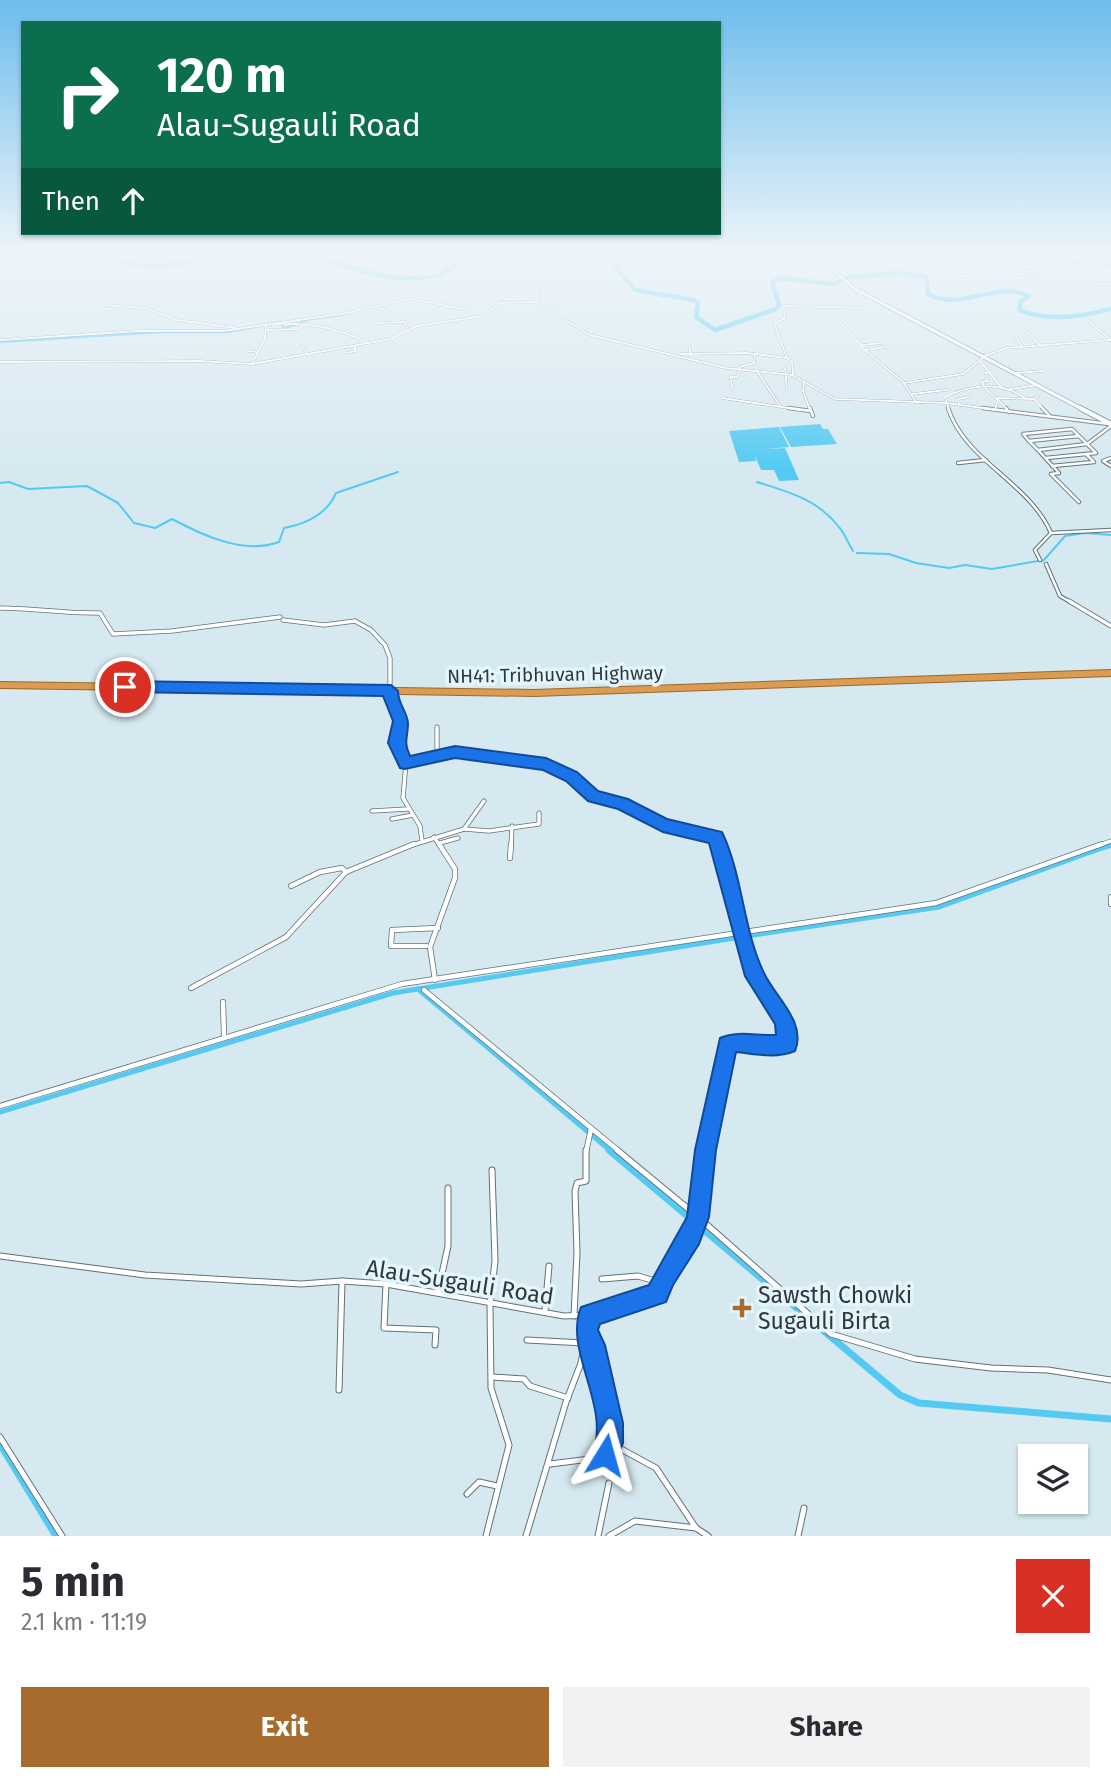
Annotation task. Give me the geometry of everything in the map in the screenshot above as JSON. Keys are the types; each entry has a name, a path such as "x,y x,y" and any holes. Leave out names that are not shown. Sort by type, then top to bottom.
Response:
{"highway":[{"name":"NH41: Tribhuvan Highway","path":"0,685 534,693 1111,673"}],"main road":[{"path":"930,327 1111,425"}],"street":[{"path":"208,327 250,327"},
{"path":"0,340 251,327"},
{"path":"252,364 266,327"},
{"path":"266,330 300,329 302,327"},
{"path":"317,327 356,335 367,343"},
{"path":"0,362 63,365 200,361 252,364 355,347 395,338 408,330 426,327"},
{"path":"576,327 590,335 678,354 692,360 792,375 835,400 959,404 1111,425"},
{"path":"775,327 787,358 792,362 792,375"},
{"path":"845,327 866,350 884,362 914,394 918,403"},
{"path":"1095,327 1111,340"},
{"path":"1026,331 1041,346"},
{"path":"1016,337 1022,347"},
{"path":"904,383 963,374 985,356 1022,347 1111,340"},
{"path":"862,345 882,343"},
{"path":"301,345 308,355"},
{"path":"689,346 692,360"},
{"path":"346,353 355,351 355,347"},
{"path":"866,350 887,347"},
{"path":"247,351 258,352"},
{"path":"678,354 755,354 787,358"},
{"path":"739,369 754,363 755,354"},
{"path":"980,361 1002,388"},
{"path":"733,388 730,377 737,377 739,369"},
{"path":"785,369 787,388"},
{"path":"757,371 780,406"},
{"path":"1017,373 1042,371"},
{"path":"991,372 985,373 988,381 982,382 987,394 1003,402 1009,412"},
{"path":"804,383 802,387 813,416"},
{"path":"914,394 944,388 1012,389 1038,385"},
{"path":"944,388 950,395"},
{"path":"1012,389 1026,399"},
{"path":"960,390 945,397 967,438 986,460 1038,509 1051,533"},
{"path":"1034,400 1038,396"},
{"path":"959,404 958,399 969,397"},
{"path":"722,398 811,411"},
{"path":"976,400 976,407"},
{"path":"996,400 1034,400 1049,415"},
{"path":"995,410 996,400"},
{"path":"1022,405 1026,413"},
{"path":"1038,450 1087,444 1111,425"},
{"path":"1045,458 1096,453 1072,429 1023,434 1052,466 1059,473 1051,474 1079,502"},
{"path":"1029,441 1079,436"},
{"path":"1052,466 1094,462 1086,454"},
{"path":"1111,458 1103,461 1111,466"},
{"path":"958,463 986,460"},
{"path":"1041,560 1035,550 1051,533 1111,530"},
{"path":"1046,564 1060,596 1111,626"},
{"path":"0,608 37,608 60,614 100,613 113,634 172,631 281,618 313,624 362,623 384,645 390,658 390,702 400,721 396,743 405,763 404,798 420,826 422,841"},
{"path":"437,727 437,754"},
{"path":"405,763 437,754 469,753 546,764 571,776 593,797 622,803 663,825 716,837 755,976 788,1029 788,1044 755,1046 737,1042 727,1045 716,1112 705,1150 697,1220"},
{"path":"464,829 484,800"},
{"path":"372,811 408,809"},
{"path":"191,988 286,937 346,872 422,841 464,829 476,834 512,826 539,824 539,813"},
{"path":"391,819 413,815"},
{"path":"510,858 512,826"},
{"path":"434,837 455,869 455,878 430,947 435,980"},
{"path":"440,844 458,838"},
{"path":"0,1106 53,1094 225,1035 338,1006 402,984 951,900 1111,841"},
{"path":"291,886 328,870 342,868 346,872"},
{"path":"1111,897 1111,904"},
{"path":"426,946 391,946 392,930 438,928"},
{"path":"424,990 831,1334 915,1359 991,1368 1048,1370 1111,1380"},
{"path":"223,1002 225,1035"},
{"path":"574,1316 577,1253 574,1199 577,1183 586,1181 586,1143 591,1129"},
{"path":"486,1536 509,1446 491,1388 490,1303 495,1261 492,1170"},
{"path":"438,1292 448,1246 448,1188"},
{"name":"Alau-Sugauli Road","path":"0,1256 145,1275 302,1284 342,1281 386,1284 574,1316 590,1315 657,1294 697,1220"},
{"path":"545,1311 549,1266"},
{"path":"602,1279 638,1276 662,1283"},
{"path":"339,1390 342,1281"},
{"path":"386,1284 384,1328 436,1329 435,1345"},
{"path":"526,1536 550,1464 585,1343 590,1315"},
{"path":"550,1464 598,1458 605,1455 610,1443 607,1404 593,1345 586,1330"},
{"path":"527,1340 585,1343"},
{"path":"492,1377 524,1379 530,1387 568,1398"},
{"path":"0,1437 61,1536"},
{"path":"610,1443 656,1468 696,1528 708,1536"},
{"path":"467,1494 479,1482 497,1486"},
{"path":"598,1536 609,1483"},
{"path":"798,1536 804,1508"},
{"path":"609,1536 635,1521 696,1528"}],"water":[{"path":"820,424 823,429 828,429 837,444 791,447 780,427"},
{"path":"779,427 789,447 755,450 785,448 799,480 779,481 774,470 761,470 755,456 756,461 739,462 729,431"}],"waterway":[{"path":"0,342 159,332 227,332 256,327"},
{"path":"282,327 283,329 289,327"},
{"path":"710,327 715,330 725,327"},
{"path":"0,483 9,482 28,489 87,486 118,503 134,523 155,528 172,519 210,537 252,546 279,542 284,528 314,517 327,507 336,493 398,472"},
{"path":"757,482 812,503 830,517 853,551"},
{"path":"857,553 889,554 916,563 949,568 965,565 992,569 1044,560 1065,536 1085,533 1111,535"},
{"path":"1088,853 1111,845 1108,846"},
{"path":"747,936 939,907 1085,854"},
{"path":"0,1112 393,993 741,937"},
{"path":"418,989 612,1152"},
{"path":"609,1150 900,1395 919,1403 1111,1419"},
{"path":"0,1444 56,1536"}],"place":[{"name":"Sawsth Chowki Sugauli Birta","path":"742,1308"}],"route":[{"path":"125,687 391,691 390,702 400,721 396,743 405,763 455,752 546,764 571,776 593,797 622,803 663,825 716,837 749,960 755,976 788,1029 788,1044 778,1047 737,1042 727,1045 721,1066 716,1112 705,1150 698,1217 691,1236 657,1294 590,1315 586,1330 593,1345 610,1423 610,1443 605,1455"}]}
